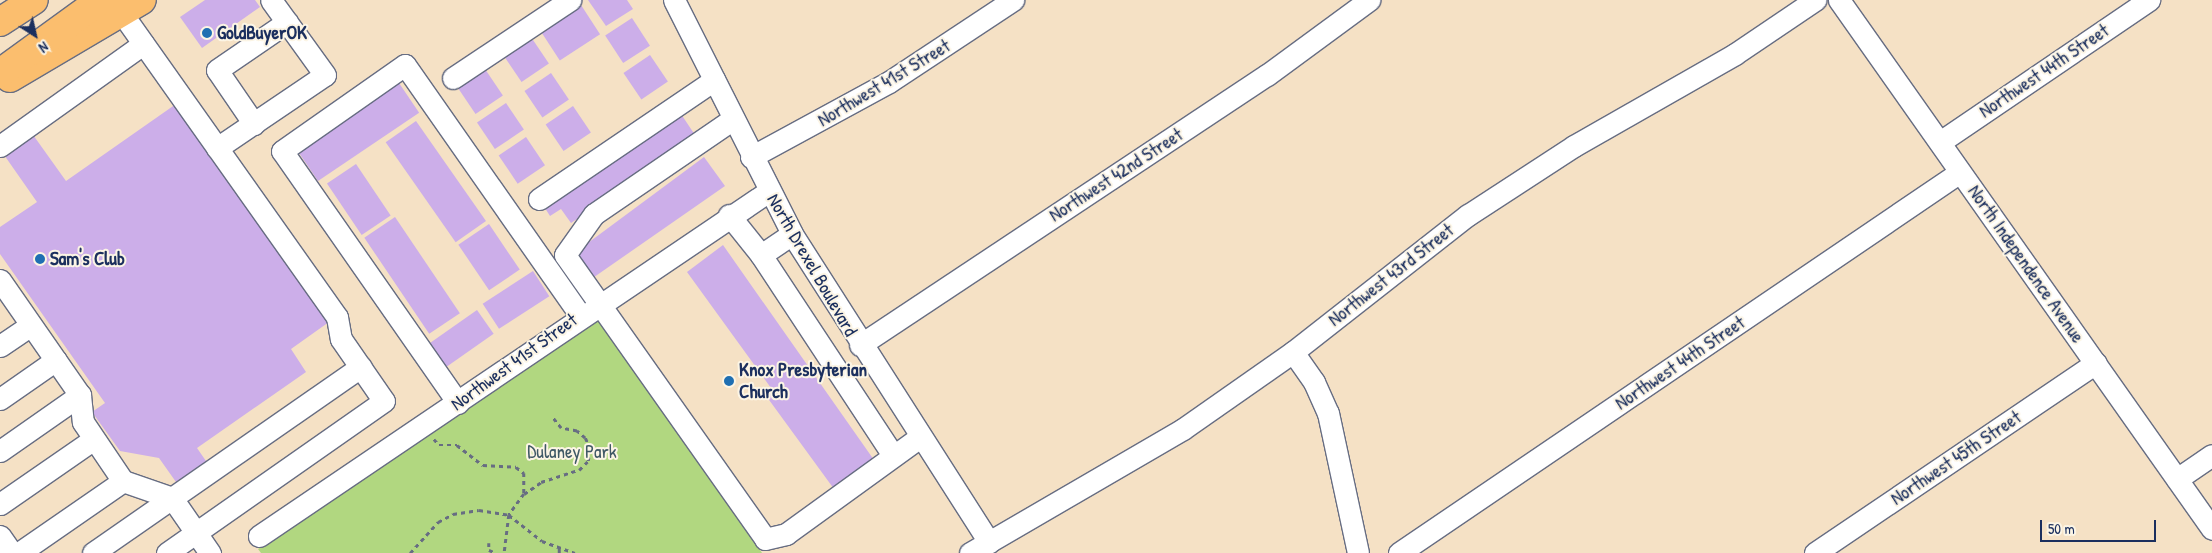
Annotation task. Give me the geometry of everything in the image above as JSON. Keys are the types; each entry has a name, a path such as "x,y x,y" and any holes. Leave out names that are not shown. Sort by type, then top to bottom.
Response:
{"main road":[{"path":"0,22 34,0"},
{"path":"0,73 121,4"},
{"path":"0,83 121,4"}],"street":[{"path":"217,148 325,75 271,0"},
{"path":"453,78 570,0"},
{"name":"North Drexel Boulevard","path":"674,0 751,157 792,234 860,345 989,542"},
{"name":"Northwest 41st Street","path":"751,157 881,87 1013,0"},
{"name":"Northwest 42nd Street","path":"860,345 1252,86 1369,0"},
{"name":"Northwest 43rd Street","path":"970,553 1154,448 1293,352 1490,199 1735,54 1815,0"},
{"name":"North Independence Avenue","path":"1839,0 2212,529"},
{"name":"Northwest 44th Street","path":"1940,142 2149,0"},
{"path":"121,4 143,44 337,317 341,339 384,401 167,553"},
{"path":"254,124 217,70 287,22"},
{"path":"0,146 143,44"},
{"path":"458,403 282,151 405,65 580,315"},
{"path":"539,199 714,80"},
{"path":"733,119 594,214 565,255 765,538 786,534 880,469 893,455 920,437"},
{"name":"Northwest 44th Street","path":"1399,553 1960,172"},
{"name":"Northwest 41st Street","path":"259,536 458,403 599,302 729,215 769,191"},
{"path":"729,215 761,255 893,455"},
{"path":"761,255 792,234"},
{"path":"2,288 31,325 80,395 83,422 123,481 172,498 210,553"},
{"path":"0,346 31,325"},
{"path":"1293,352 1314,382 1328,414 1358,553"},
{"path":"0,399 56,360"},
{"name":"Northwest 45th Street","path":"1815,553 2096,362"},
{"path":"93,553 360,367"},
{"path":"0,452 80,395"},
{"path":"0,504 94,439"},
{"path":"2177,479 2212,455"},
{"path":"19,553 123,481"},
{"path":"0,536 12,553"}],"path":[{"path":"524,494 541,482 580,470 588,461 590,449 585,438 577,431 561,428 553,418"},
{"path":"425,425 439,445 457,445 483,465 516,467 528,481 524,494 509,516 504,553"},
{"path":"410,553 428,529 453,514 479,510 509,516 542,541 575,553"},
{"path":"489,544 489,550 496,553"},
{"path":"559,546 559,553"}],"green space":[{"name":"Dulaney Park","path":"597,313 762,553 261,553 258,549"}],"building":[{"name":"GoldBuyerOK","path":"205,0 255,0 260,7 202,48 180,17"},
{"path":"588,0 627,0 633,9 606,26"},
{"path":"581,5 600,34 560,60 541,31"},
{"path":"632,18 650,46 623,63 605,35"},
{"path":"531,37 549,64 522,82 504,55"},
{"path":"650,55 668,82 641,99 623,73"},
{"path":"485,69 503,96 476,114 458,87"},
{"path":"551,73 569,100 542,117 524,91"},
{"path":"399,83 419,113 318,181 298,151"},
{"path":"506,103 524,130 495,149 477,123"},
{"name":"Sam's Club","path":"176,104 329,322 291,349 306,372 197,448 206,461 176,482 159,458 120,451 92,412 105,403 0,254 0,227 37,202 2,152 31,132 66,181"},
{"path":"573,106 591,133 564,151 546,124"},
{"path":"679,111 697,138 571,223 561,209 550,216 543,205"},
{"path":"416,121 486,221 456,242 386,142"},
{"path":"526,137 545,165 518,184 499,155"},
{"path":"704,157 725,186 587,282 569,257"},
{"path":"356,164 391,215 362,235 327,184"},
{"path":"395,217 460,313 429,334 364,238"},
{"path":"489,224 520,270 489,290 458,245"},
{"path":"723,245 874,460 834,489 764,393 771,388 687,272"},
{"path":"533,271 549,296 499,329 483,304"},
{"path":"477,310 494,334 444,368 428,344"}],"place":[{"name":"GoldBuyerOK","path":"207,33"},
{"name":"Sam's Club","path":"40,259"},
{"name":"Knox Presbyterian Church","path":"729,381"}]}
